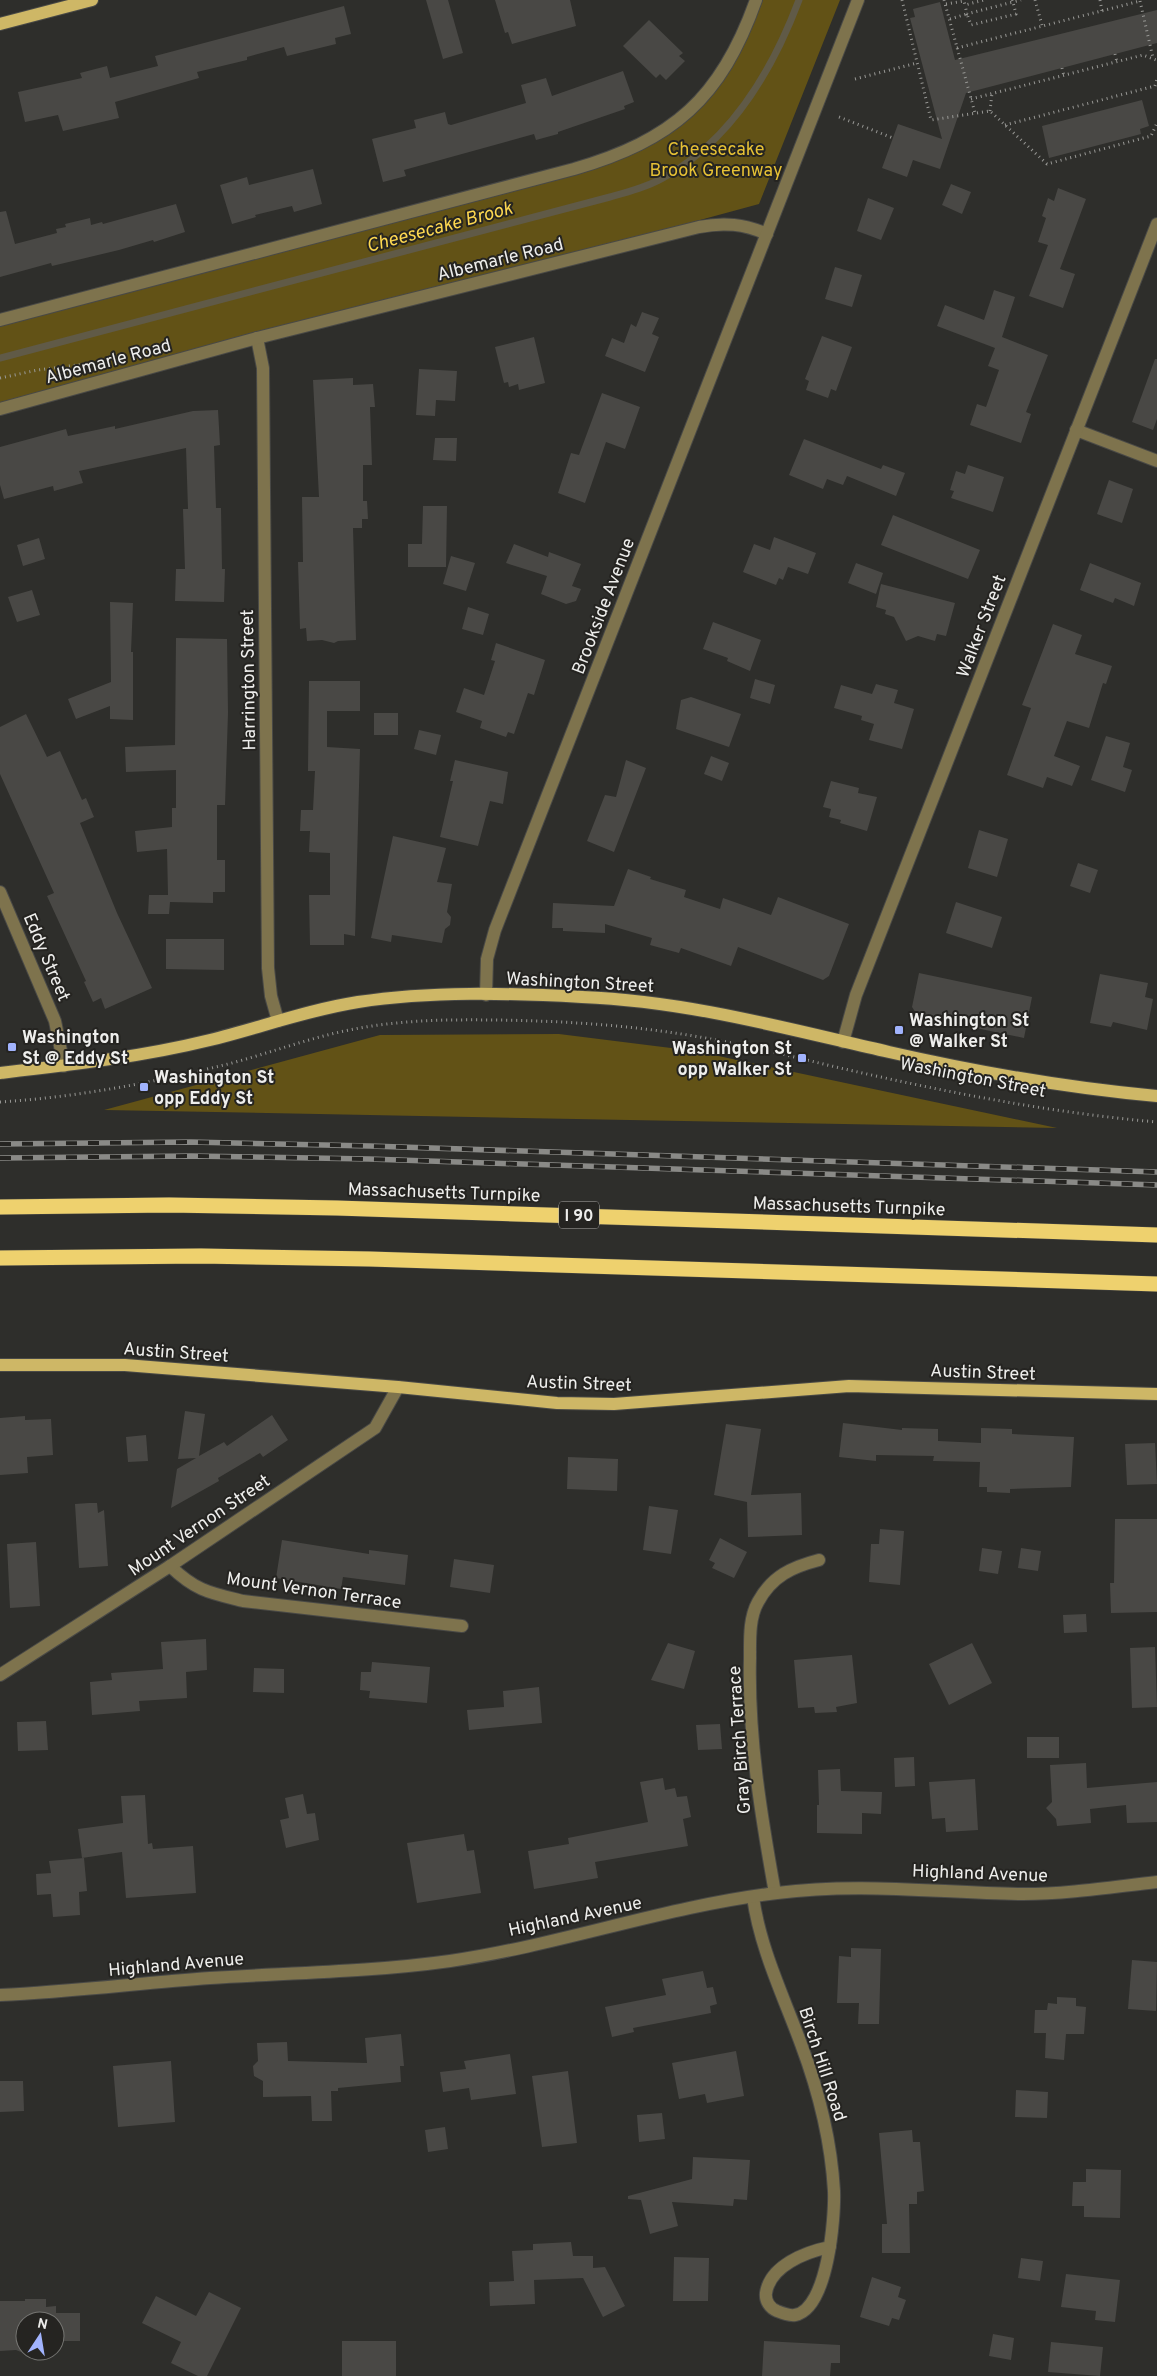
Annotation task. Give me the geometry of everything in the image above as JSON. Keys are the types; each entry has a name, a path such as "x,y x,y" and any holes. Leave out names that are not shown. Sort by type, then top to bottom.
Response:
{"highway":[{"name":"Massachusetts Turnpike","path":"0,1207 169,1205 337,1208 1157,1235"},
{"path":"0,1258 201,1256 370,1259 1157,1284"}],"main road":[{"path":"0,24 92,0"},
{"name":"Washington Street","path":"0,1074 182,1047 320,1010 371,1000 486,995 584,997 652,1002 726,1015 970,1069 1076,1086 1157,1096"},
{"name":"Austin Street","path":"0,1365 125,1365 556,1402 614,1404 849,1386 1157,1394"}],"street":[{"path":"0,320 574,170 629,151 671,127 705,95 734,51 756,0"},
{"path":"767,234 858,0"},
{"name":"Albemarle Road","path":"0,409 257,338 699,227 739,224 767,234"},
{"name":"Walker Street","path":"843,1042 856,995 1157,224"},
{"name":"Brookside Avenue","path":"486,995 487,959 495,930 767,234"},
{"name":"Harrington Street","path":"257,338 263,368 268,968 271,996 278,1021"},
{"path":"1076,430 1157,461"},
{"name":"Eddy Street","path":"0,892 52,1012 60,1041 64,1066"},
{"name":"Mount Vernon Street","path":"0,1675 170,1566 375,1428 398,1387"},
{"name":"Gray Birch Terrace","path":"775,1893 760,1808 751,1723 749,1678 752,1620 758,1603 768,1587 780,1575 797,1566 819,1560"},
{"name":"Mount Vernon Terrace","path":"170,1566 188,1584 243,1601 462,1626"},
{"name":"Highland Avenue","path":"0,1995 208,1978 355,1970 451,1961 753,1896 775,1893 873,1887 1046,1893 1157,1882"},
{"name":"Birch Hill Road","path":"753,1896 764,1949 804,2052 824,2116 834,2196 830,2247 820,2286 814,2300 805,2310 795,2316 782,2314 772,2309 766,2298 768,2284 776,2274 800,2257 813,2251 830,2247"}],"path":[{"path":"902,0 931,120 990,111"},
{"path":"965,5 984,0"},
{"path":"950,19 1021,0"},
{"path":"1035,0 1042,25"},
{"path":"1100,0 1102,11"},
{"path":"975,113 945,2 964,1 971,25 1016,14 1013,1"},
{"path":"957,48 1140,1 1153,59"},
{"path":"910,38 915,37"},
{"path":"1115,54 1117,62"},
{"path":"971,99 1143,55 1157,63"},
{"path":"855,79 917,63"},
{"path":"1062,68 1064,76"},
{"path":"1005,125 1156,86 1157,79"},
{"path":"1009,82 1011,89"},
{"path":"925,95 930,94"},
{"path":"990,111 992,94"},
{"path":"990,111 1047,164 1151,136 1157,123"},
{"path":"839,117 893,138"},
{"name":"Washington Street","path":"0,1102 103,1090 163,1079 242,1060 338,1032 369,1026 444,1020 504,1020 630,1028 701,1037 978,1097 1112,1118 1157,1122"}],"green space":[{"name":"Cheesecake Brook Greenway","path":"753,0 840,0 759,204 0,410 0,320 642,144 712,86"},
{"path":"559,1034 695,1051 1057,1128 104,1110 380,1035"}],"building":[{"path":"426,0 448,0 463,53 443,59"},
{"path":"495,0 570,0 576,26 512,44 508,32 505,33"},
{"path":"940,2 955,60 1157,10 1157,43 966,93 940,169 913,160 907,177 882,168 898,124 942,139 910,18 915,17 913,9"},
{"path":"344,6 351,34 335,38 336,44 287,56 284,47 247,57 247,60 197,72 199,78 115,102 119,118 63,131 58,115 25,122 18,92 82,78 80,73 107,66 110,78 158,66 155,56"},
{"path":"649,20 683,53 679,56 685,61 666,80 660,74 656,78 623,46"},
{"path":"623,71 634,102 624,106 625,109 558,132 558,134 536,140 534,134 404,170 406,176 383,182 372,139 416,128 414,120 445,112 448,124 451,125 526,103 521,85 546,78 552,96"},
{"path":"1142,100 1149,126 1140,129 1141,134 1049,158 1042,126"},
{"path":"313,169 322,204 294,212 292,206 255,215 256,217 232,224 220,185 247,177 249,185"},
{"path":"951,184 971,192 962,214 942,205"},
{"path":"1058,188 1086,199 1060,269 1075,274 1063,308 1029,296 1048,245 1038,242 1046,218 1042,216 1048,198 1054,201"},
{"path":"868,198 894,208 881,240 857,231"},
{"path":"176,204 185,232 154,242 153,240 52,266 51,263 0,277 0,212 6,211 15,244 57,233 56,229 66,227 65,224 90,218 91,225 102,222 103,224"},
{"path":"835,267 862,275 852,307 825,299"},
{"path":"994,290 1015,297 1002,337 1048,355 1026,412 1031,414 1021,443 970,425 977,404 986,407 999,370 988,366 995,348 937,326 945,305 984,320"},
{"path":"642,312 659,318 652,334 659,337 645,372 605,356 612,338 624,343 631,324 636,327"},
{"path":"822,336 852,347 836,391 831,389 828,398 806,390 809,381 805,379"},
{"path":"534,337 545,383 519,390 518,384 509,387 508,382 504,383 495,347"},
{"path":"1155,359 1157,359 1157,419 1153,430 1132,422"},
{"path":"419,369 457,371 455,401 436,400 435,416 416,415"},
{"path":"353,378 353,385 373,384 375,407 370,407 372,465 363,465 363,501 367,501 368,519 362,519 362,528 353,528 356,640 334,643 322,640 307,641 306,628 300,629 298,562 303,562 302,497 319,497 313,380"},
{"path":"602,393 640,407 625,449 606,442 585,503 558,493 571,453 579,455"},
{"path":"218,410 220,445 214,446 216,508 221,508 222,569 225,569 224,602 175,601 176,569 185,569 183,509 188,509 186,448 79,471 83,483 54,491 53,486 4,499 0,485 0,447 66,429 68,436 115,426 115,429 193,411"},
{"path":"435,438 457,438 456,461 433,460"},
{"path":"804,439 881,469 883,465 905,473 896,496 847,476 843,485 827,479 823,489 789,475"},
{"path":"968,465 1004,477 993,512 951,498 954,491 950,490 956,471 965,474"},
{"path":"1109,480 1133,489 1122,523 1097,514"},
{"path":"423,506 447,506 446,567 408,567 408,544 422,544"},
{"path":"893,515 980,550 968,579 881,545"},
{"path":"774,537 816,553 808,574 788,567 783,580 779,578 776,585 743,572 754,544 770,550"},
{"path":"39,538 45,559 23,566 17,545"},
{"path":"514,544 548,557 549,552 581,564 572,586 581,589 576,601 566,604 541,594 547,576 506,563"},
{"path":"451,556 475,563 466,591 443,584"},
{"path":"856,563 883,573 876,594 848,583"},
{"path":"1090,563 1141,583 1134,606 1115,598 1113,603 1080,590"},
{"path":"881,584 955,603 946,636 937,634 935,641 918,636 906,641 894,617 885,614 886,610 876,607"},
{"path":"32,590 40,615 17,622 8,597"},
{"path":"110,602 133,603 131,652 133,652 133,720 110,719 110,706 76,719 68,699 111,682"},
{"path":"468,607 489,614 483,635 462,629"},
{"path":"713,622 761,640 750,671 727,661 728,658 703,649"},
{"path":"1053,624 1082,635 1075,654 1112,666 1106,684 1103,683 1089,728 1067,721 1054,756 1080,766 1072,786 1047,777 1043,788 1007,775 1031,708 1022,705"},
{"path":"176,638 227,639 228,713 225,805 217,805 217,860 225,860 225,892 213,892 213,903 170,902 169,914 148,914 149,895 168,895 167,849 137,852 135,831 172,827 172,808 176,808 176,770 126,772 125,747 175,745"},
{"path":"496,643 545,660 534,695 528,693 514,734 508,732 506,737 480,728 482,721 456,712 464,688 484,695 495,661 491,660"},
{"path":"755,679 775,685 770,704 750,698"},
{"path":"309,681 360,681 360,711 327,711 327,747 360,749 355,936 344,934 344,945 310,945 309,895 330,895 330,853 309,852 310,831 300,831 301,810 313,810 315,771 308,771"},
{"path":"876,684 898,690 894,703 914,709 902,749 869,740 874,724 861,720 862,716 834,708 841,685 872,694"},
{"path":"691,697 741,714 729,747 676,729 681,700"},
{"path":"374,713 398,713 398,735 374,735"},
{"path":"26,714 47,757 60,751 82,800 86,798 94,817 80,823 117,913 152,988 105,1009 101,998 93,1002 84,982 86,981 47,896 54,893 0,774 0,727"},
{"path":"419,730 441,735 436,755 414,749"},
{"path":"1106,736 1130,743 1123,767 1132,770 1125,792 1091,780"},
{"path":"711,756 729,763 722,781 704,774"},
{"path":"455,760 508,772 503,804 490,801 478,846 440,837 453,781 450,781"},
{"path":"626,760 646,768 614,852 587,841 605,795 616,797"},
{"path":"831,781 859,788 858,793 877,797 867,831 840,823 841,820 829,817 831,809 823,807"},
{"path":"979,830 1008,839 997,877 968,868"},
{"path":"393,836 446,848 437,882 452,884 447,912 451,917 450,925 445,929 442,943 392,935 391,942 371,938"},
{"path":"1078,863 1098,870 1090,893 1070,886"},
{"path":"628,869 651,877 650,879 686,890 684,897 720,909 723,898 771,915 778,897 849,924 829,976 823,980 738,947 731,966 681,948 679,953 650,945 652,938 605,924 605,933 563,931 563,928 552,928 553,903 614,906"},
{"path":"956,902 1002,917 992,948 946,933"},
{"path":"166,939 224,939 224,970 166,969"},
{"path":"919,973 1032,997 1024,1038 918,1016 912,1007"},
{"path":"1100,974 1148,983 1145,997 1153,999 1147,1030 1113,1022 1111,1027 1090,1023"},
{"path":"185,1411 205,1414 199,1456 224,1442 227,1446 272,1415 288,1440 263,1457 260,1453 218,1478 219,1481 171,1508 177,1469 196,1458 178,1459"},
{"path":"25,1416 25,1420 51,1419 53,1455 27,1457 28,1473 0,1475 0,1418"},
{"path":"843,1423 902,1430 902,1428 938,1429 938,1441 981,1443 981,1428 1012,1429 1012,1434 1074,1437 1071,1487 1010,1489 1010,1493 987,1492 987,1487 979,1487 980,1462 933,1461 934,1456 876,1455 876,1461 839,1457"},
{"path":"726,1424 761,1429 751,1495 801,1493 802,1535 748,1537 747,1502 714,1495"},
{"path":"146,1435 148,1461 128,1462 126,1437"},
{"path":"1155,1443 1157,1484 1127,1485 1125,1444"},
{"path":"568,1457 618,1459 617,1491 567,1489"},
{"path":"97,1503 98,1513 104,1510 108,1566 79,1568 75,1504"},
{"path":"649,1506 678,1510 671,1554 643,1550"},
{"path":"1115,1519 1157,1519 1157,1612 1111,1613 1110,1583 1114,1583"},
{"path":"880,1529 904,1531 900,1585 869,1582 871,1544 879,1544"},
{"path":"720,1538 747,1552 734,1578 712,1568 715,1563 709,1560"},
{"path":"282,1540 369,1554 369,1550 408,1555 405,1585 343,1577 341,1589 276,1578"},
{"path":"36,1542 40,1606 10,1608 7,1544"},
{"path":"982,1548 1002,1551 998,1574 979,1571"},
{"path":"1021,1548 1041,1551 1038,1571 1018,1568"},
{"path":"454,1559 494,1565 490,1593 450,1587"},
{"path":"1086,1614 1087,1632 1064,1633 1063,1615"},
{"path":"206,1639 207,1670 186,1672 187,1698 139,1701 140,1711 92,1715 90,1682 112,1680 111,1673 163,1669 161,1642"},
{"path":"668,1643 695,1651 684,1689 651,1680"},
{"path":"972,1643 992,1683 949,1705 929,1664"},
{"path":"1155,1647 1157,1707 1132,1708 1130,1648"},
{"path":"852,1655 857,1703 836,1707 837,1712 815,1713 814,1707 798,1708 794,1660"},
{"path":"372,1662 430,1667 427,1703 369,1698 370,1691 360,1690 361,1672 371,1672"},
{"path":"254,1668 284,1669 284,1693 253,1692"},
{"path":"539,1687 542,1723 469,1730 467,1710 504,1707 503,1691"},
{"path":"46,1721 48,1750 18,1751 17,1722"},
{"path":"720,1724 722,1749 698,1750 696,1725"},
{"path":"1027,1737 1059,1737 1059,1758 1027,1758"},
{"path":"914,1757 915,1786 895,1787 894,1758"},
{"path":"1086,1763 1087,1788 1157,1782 1157,1822 1127,1823 1126,1805 1090,1809 1091,1823 1057,1826 1056,1819 1046,1808 1052,1802 1050,1765"},
{"path":"840,1769 841,1791 882,1792 881,1814 862,1813 862,1834 817,1833 817,1805 819,1805 818,1770"},
{"path":"663,1778 665,1790 675,1788 677,1797 687,1796 691,1817 683,1819 688,1846 595,1862 598,1878 534,1889 528,1851 569,1844 568,1838 648,1822 640,1782"},
{"path":"975,1779 978,1830 946,1832 945,1818 932,1819 929,1782"},
{"path":"303,1794 307,1814 315,1813 319,1840 286,1848 280,1820 289,1818 285,1798"},
{"path":"145,1795 148,1844 152,1843 153,1849 193,1846 196,1893 126,1898 122,1852 82,1858 78,1829 123,1823 121,1796"},
{"path":"464,1834 467,1851 474,1850 481,1893 417,1903 407,1843"},
{"path":"84,1858 87,1891 79,1892 80,1915 53,1917 51,1894 37,1895 36,1874 51,1873 49,1861"},
{"path":"851,1948 881,1949 879,2024 858,2024 859,2003 837,2003 839,1956 851,1957"},
{"path":"1132,1960 1157,1962 1156,2011 1128,2009"},
{"path":"703,1971 707,1988 713,1987 717,2004 710,2006 711,2013 633,2028 634,2032 612,2037 605,2007 666,1995 662,1979"},
{"path":"1057,1997 1076,1998 1076,2006 1086,2007 1084,2034 1066,2034 1064,2060 1045,2058 1046,2033 1034,2033 1035,2010 1047,2010 1048,2003 1057,2004"},
{"path":"401,2034 404,2066 400,2066 401,2082 338,2088 338,2091 331,2091 332,2121 312,2121 311,2096 263,2097 263,2081 254,2076 253,2066 258,2061 257,2043 287,2042 288,2061 367,2063 365,2038"},
{"path":"736,2051 744,2096 707,2103 705,2094 679,2099 672,2063"},
{"path":"510,2054 516,2094 471,2100 469,2088 443,2092 440,2072 466,2069 464,2061"},
{"path":"171,2061 175,2122 118,2127 113,2066"},
{"path":"568,2071 577,2143 542,2147 532,2076"},
{"path":"0,2081 23,2081 24,2111 0,2112"},
{"path":"1016,2090 1048,2092 1047,2118 1015,2117"},
{"path":"662,2113 665,2139 639,2142 637,2115"},
{"path":"445,2127 448,2149 428,2152 425,2130"},
{"path":"912,2130 913,2142 920,2142 924,2191 917,2192 917,2204 909,2204 910,2253 882,2253 882,2224 887,2224 879,2133"},
{"path":"693,2157 750,2160 747,2200 734,2199 733,2206 672,2202 678,2226 650,2234 641,2200 628,2199 628,2196 692,2179"},
{"path":"1086,2169 1121,2170 1120,2218 1084,2217 1084,2206 1072,2206 1073,2182 1086,2182"},
{"path":"571,2242 573,2256 593,2256 593,2268 605,2267 625,2306 603,2317 583,2278 534,2280 535,2304 490,2306 489,2282 514,2281 512,2251 533,2250 533,2244"},
{"path":"674,2257 709,2258 708,2301 673,2301"},
{"path":"1021,2258 1043,2261 1040,2281 1018,2278"},
{"path":"1066,2274 1120,2280 1115,2322 1095,2320 1096,2311 1061,2307"},
{"path":"872,2277 901,2287 898,2297 906,2300 899,2320 892,2318 889,2326 860,2317"},
{"path":"209,2292 241,2308 207,2376 198,2376 171,2363 181,2342 142,2323 156,2296 196,2316"},
{"path":"25,2299 46,2299 46,2307 56,2306 56,2311 15,2311 15,2350 0,2351 0,2301 25,2301"},
{"path":"65,2313 80,2313 80,2341 65,2341"},
{"path":"993,2334 1014,2338 1011,2360 989,2356"},
{"path":"342,2341 396,2341 396,2376 342,2376"},
{"path":"764,2341 840,2345 840,2363 831,2363 830,2376 762,2376"},
{"path":"1051,2342 1103,2347 1100,2376 1048,2372"}],"waterway":[{"name":"Cheesecake Brook","path":"0,358 610,197 650,184 687,163 729,124 747,101 762,77 776,52 799,0"}],"railway":[{"path":"0,1144 191,1142 370,1146 1157,1172"},
{"path":"0,1158 191,1156 369,1159 1157,1185"}],"place":[{"name":"Washington St @ Walker St","path":"899,1030"},
{"name":"Washington St @ Eddy St","path":"12,1047"},
{"name":"Washington St opp Walker St","path":"802,1058"},
{"name":"Washington St opp Eddy St","path":"144,1087"}]}
